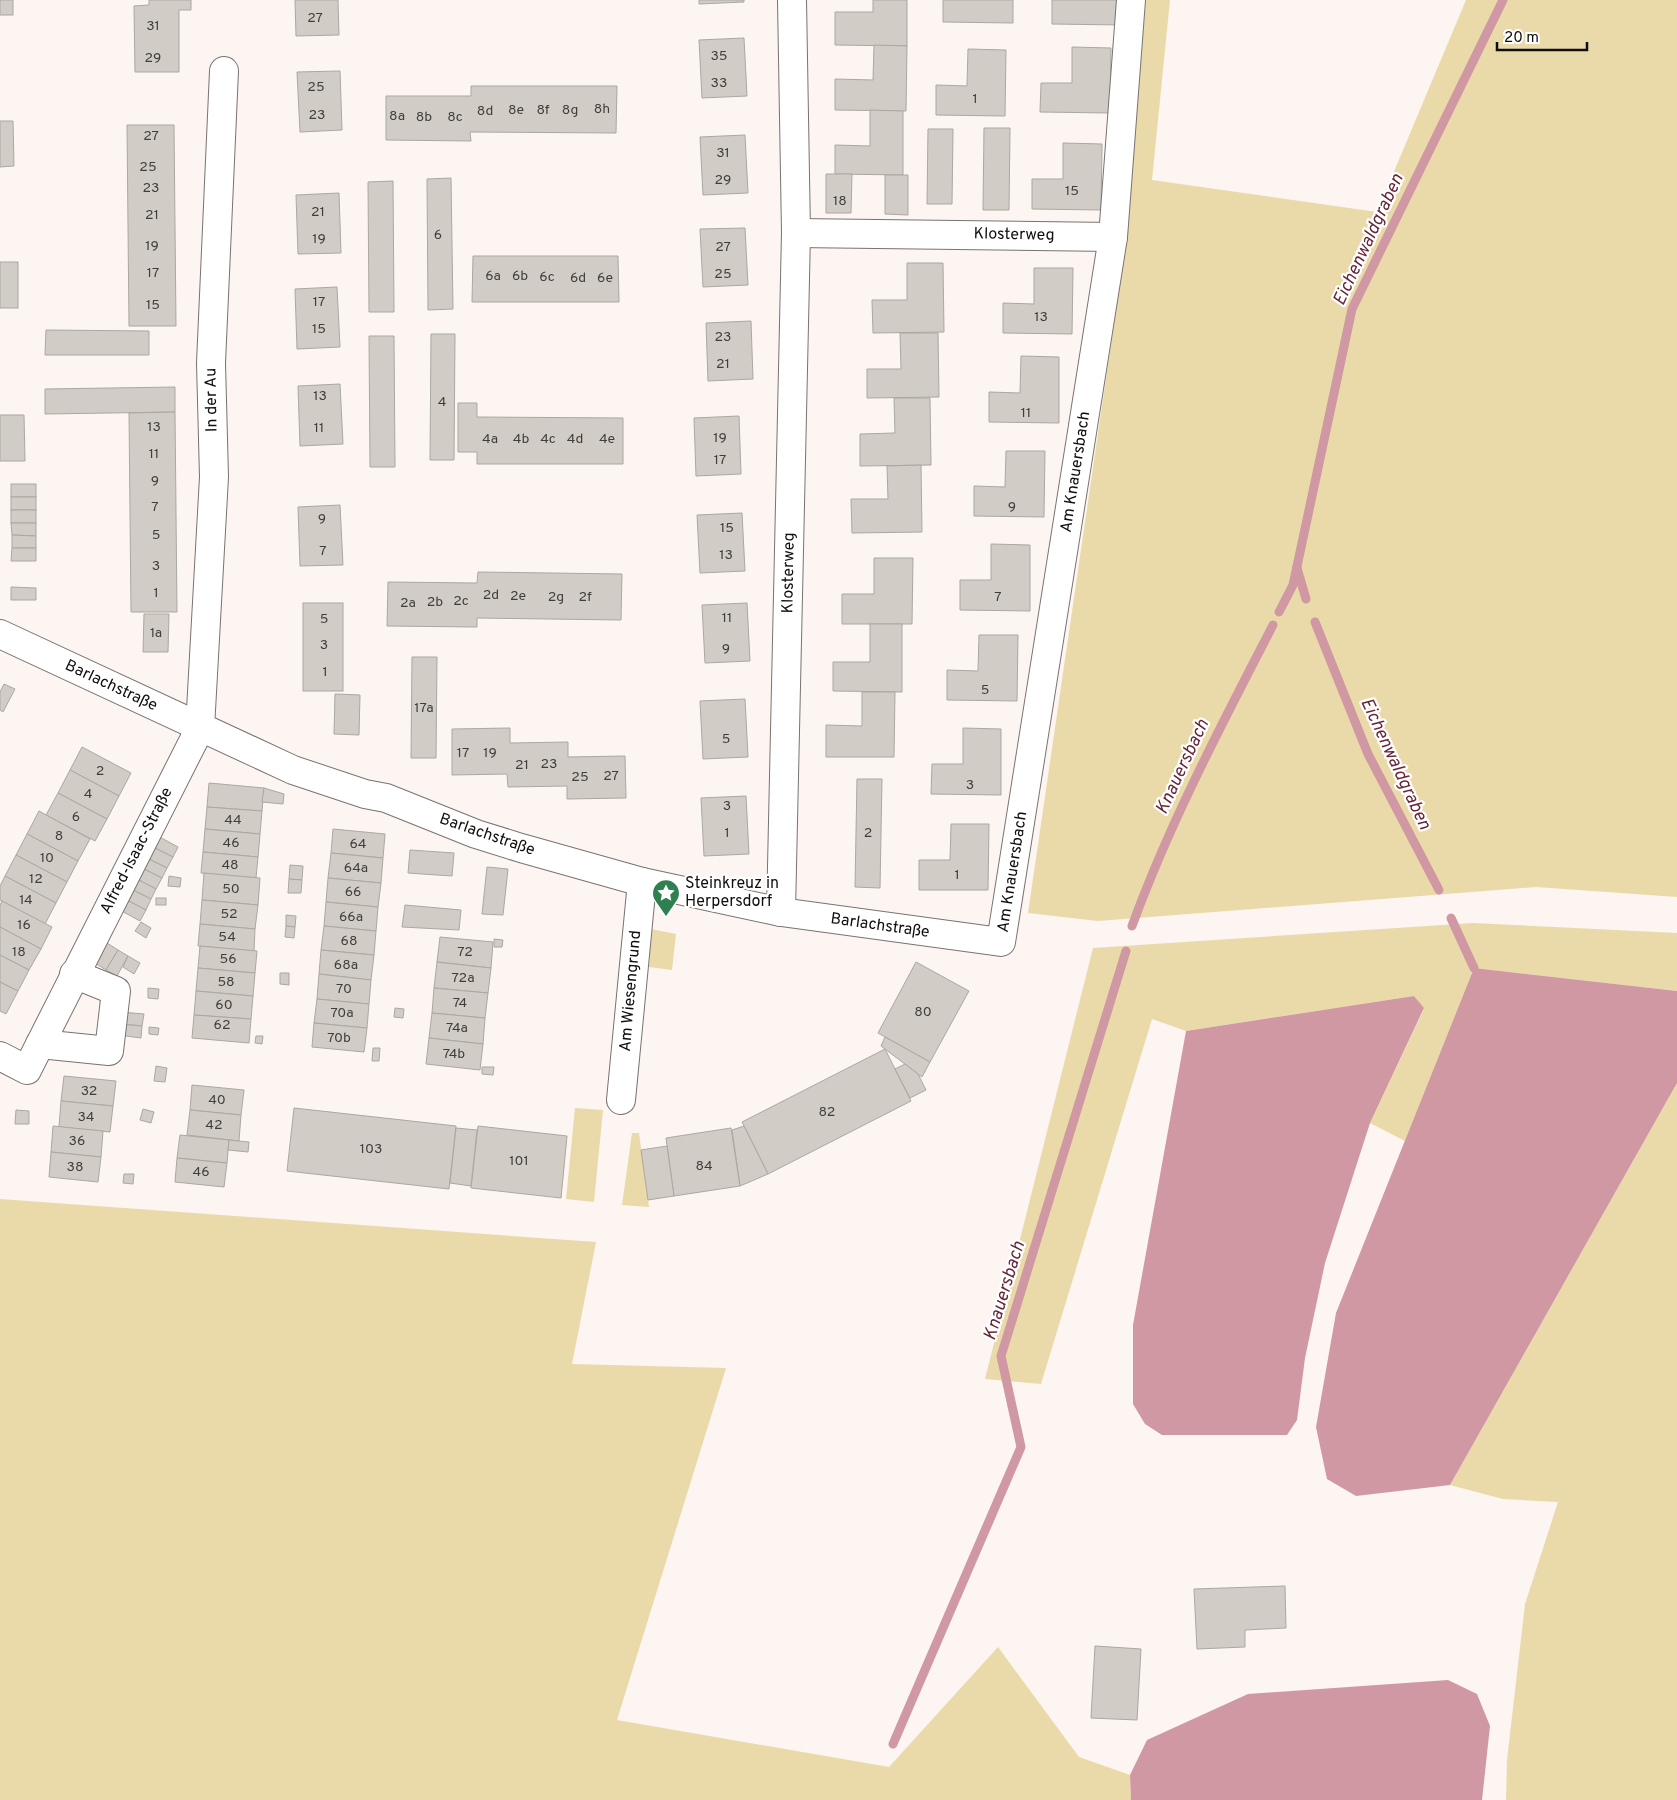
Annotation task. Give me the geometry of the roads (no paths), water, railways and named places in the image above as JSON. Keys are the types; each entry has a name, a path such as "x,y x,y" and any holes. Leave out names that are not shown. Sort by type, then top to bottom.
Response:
{"street":[{"name":"Klosterweg","path":"781,912 796,233 792,0"},
{"name":"Am Knauersbach","path":"1001,942 1113,237 1131,0"},
{"name":"In der Au","path":"200,728 214,477 211,363 224,71"},
{"name":"Klosterweg","path":"796,233 1113,237"},
{"name":"Barlachstraße","path":"0,634 293,770 365,794 386,798 476,834 642,882 781,912 1001,942"},
{"name":"Alfred-Isaac-Straße","path":"0,1056 27,1070 200,728"},
{"name":"Am Wiesengrund","path":"621,1100 642,882"},
{"path":"40,1044 109,1051 116,991 74,974"}],"waterway":[{"name":"Eichenwaldgraben","path":"1279,612 1293,585 1352,309 1503,0"},
{"name":"Eichenwaldgraben","path":"1297,568 1306,599"},
{"name":"Eichenwaldgraben","path":"1315,622 1368,754 1439,890"},
{"name":"Knauersbach","path":"1132,926 1180,811 1273,625"},
{"name":"Eichenwaldgraben","path":"1451,918 1474,968"},
{"name":"Knauersbach","path":"893,1744 1021,1447 1001,1356 1126,951"}],"place":[{"name":"Steinkreuz in Herpersdorf","path":"666,917"}]}
